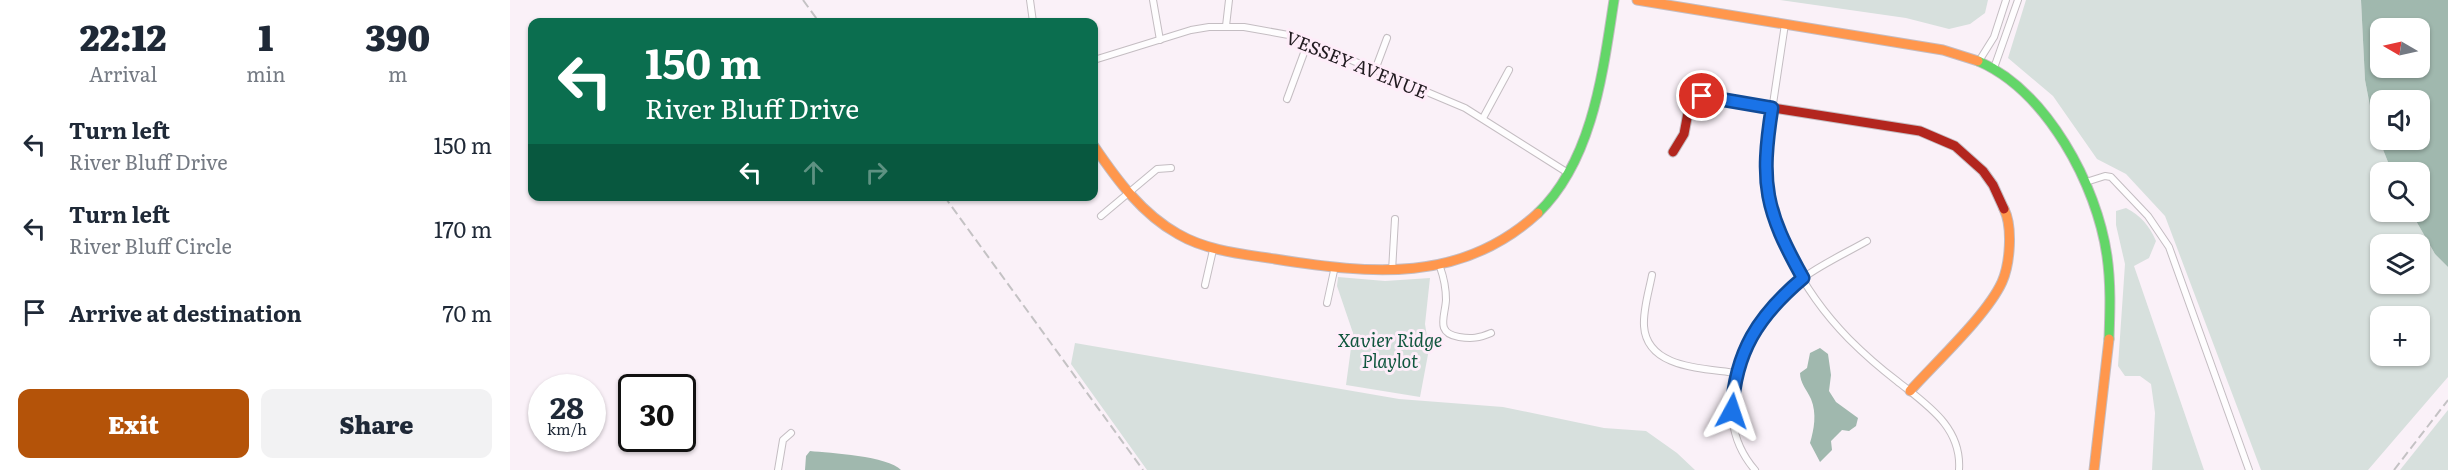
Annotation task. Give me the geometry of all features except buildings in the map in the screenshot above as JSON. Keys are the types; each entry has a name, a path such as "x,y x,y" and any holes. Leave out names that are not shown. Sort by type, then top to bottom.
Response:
{"street":[{"path":"1030,0 1032,18"},
{"path":"1153,0 1160,40"},
{"path":"1226,26 1229,0"},
{"path":"1098,151 1128,192 1163,224 1180,235 1213,249 1335,266 1392,271 1414,271 1440,267 1484,251 1505,240 1546,206 1568,173 1596,95 1614,0"},
{"path":"1637,0 1943,50 1994,68 2016,84 2042,111 2086,182 2105,238 2112,297 2094,470"},
{"path":"1979,62 1994,37 2006,0"},
{"path":"1994,68 2018,0"},
{"path":"1785,24 1765,157 1768,199 1782,239 1803,278 1847,337 1870,360 1928,404 1947,425 1958,451 1959,470"},
{"name":"VESSEY AVENUE","path":"1098,59 1191,30 1226,26 1284,34 1465,108 1568,173"},
{"path":"1375,70 1386,38"},
{"path":"1287,99 1308,42"},
{"path":"1483,118 1509,70"},
{"path":"1672,152 1684,134 1690,102 1697,96 1901,128 1938,137 1955,146 1983,171 2001,200 2007,215 2009,248 2002,281 1984,309 1910,391"},
{"path":"1101,216 1156,169 1172,168"},
{"path":"2086,182 2105,176 2111,177 2148,216 2169,247 2249,470"},
{"path":"1392,271 1395,219"},
{"path":"1755,470 1741,451 1732,425 1733,389 1746,345 1771,307 1803,278 1867,241"},
{"path":"1205,285 1213,249"},
{"path":"1328,303 1335,266"},
{"path":"1440,267 1446,289 1443,321 1445,331 1450,335 1474,339 1491,333"},
{"path":"1652,275 1644,325 1646,335 1656,352 1673,362 1736,374"},
{"path":"778,470 783,440 792,433"}],"green space":[{"path":"1780,0 1988,0 1985,13 1970,24 1949,29 1906,18"},
{"path":"2026,0 2361,0 2365,80 2370,106 2370,150 2383,150 2388,162 2370,162 2370,222 2417,222 2424,234 2370,234 2370,294 2430,294 2430,245 2448,267 2448,377 2368,470 2261,470 2165,216 2126,174 2097,159 2053,96 2008,58"},
{"path":"2126,208 2144,222 2156,241 2149,258 2134,266 2204,470 2152,470 2155,413 2151,384 2140,376 2125,376 2118,366 2125,264 2116,225 2116,211"},
{"name":"Xavier Ridge Playlot","path":"1338,277 1385,281 1430,278 1425,324 1429,349 1420,397 1346,385 1353,333 1337,286"},
{"path":"1075,343 1399,399 1503,407 1604,428 1646,431 1677,453 1695,470 1147,470 1071,364"},
{"path":"2448,410 2448,470 2400,470"}],"shaded area":[{"path":"2361,0 2448,0 2448,267 2430,245 2430,234 2424,234 2417,222 2430,222 2430,162 2388,162 2383,150 2430,150 2430,90 2370,90 2370,106 2365,80"},
{"path":"1820,348 1828,354 1831,375 1829,391 1836,402 1858,418 1856,426 1849,431 1842,430 1831,441 1832,450 1820,462 1810,443 1814,421 1813,405 1802,383 1800,373 1807,368 1810,353"},
{"path":"810,451 872,458 894,465 901,470 805,470 806,456"}],"railway":[{"path":"803,0 816,18"},
{"path":"948,201 1143,470"},
{"path":"2394,470 2448,400"}],"traffic: fast":[{"path":"1538,213 1557,192 1572,167 1583,141 1600,85 1614,0"},
{"path":"1978,61 2003,75 2026,94 2047,117 2065,143 2080,171 2101,228 2107,256 2110,287 2109,339"}],"traffic: slow":[{"path":"1637,0 1943,50 1978,61"},
{"path":"1098,152 1131,195 1153,217 1189,240 1225,251 1311,264 1380,270 1446,263 1478,252 1509,236 1538,213"},
{"path":"1910,391 1985,309 2002,282 2007,266 2009,246 2009,225 2004,209"},
{"path":"2094,470 2109,339"}],"traffic: jam":[{"path":"1673,152 1684,134 1690,102 1697,96 1920,131 1955,146 1983,171 1993,185 2004,209"}],"route":[{"path":"1702,96 1772,108 1765,157 1768,199 1782,239 1803,278 1771,307 1746,345 1733,389 1732,411"}]}
